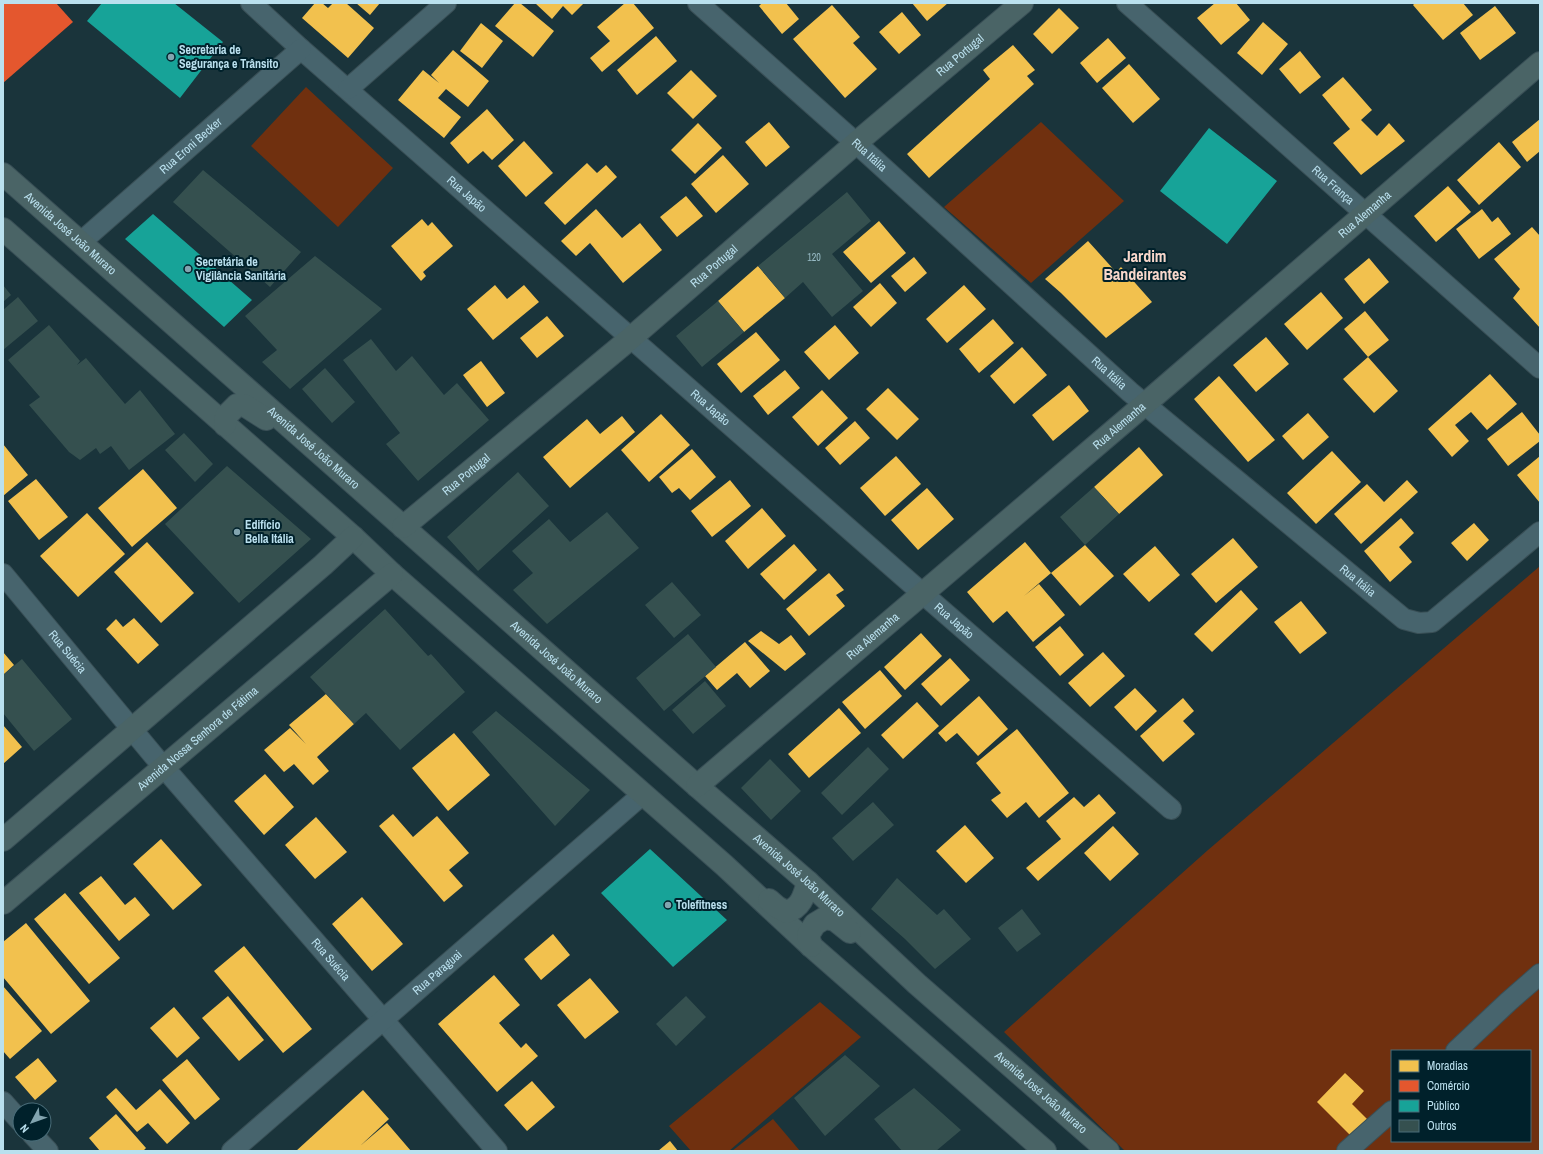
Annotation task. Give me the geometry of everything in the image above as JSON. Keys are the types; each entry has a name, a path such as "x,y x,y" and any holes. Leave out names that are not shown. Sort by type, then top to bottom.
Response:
{"main road":[{"name":"Rua Portugal","path":"403,527 631,338 856,143 1022,3"},
{"name":"Rua Alemanha","path":"697,786 1145,404 1540,63"},
{"name":"Avenida José João Muraro","path":"3,174 697,786 808,882 917,984 1108,1151"},
{"path":"3,229 392,574 724,865 811,946 1044,1151"},
{"path":"225,425 226,416 232,409 237,405 244,405 258,413 372,500"},
{"path":"3,840 323,565 352,537"},
{"name":"Avenida Nossa Senhora de Fátima","path":"3,903 392,574"},
{"path":"724,865 757,889 777,907 786,912 799,906 808,882"},
{"path":"811,946 808,935 814,924 825,918 835,920 917,984"}],"street":[{"name":"Rua Japão","path":"251,3 301,49 1171,809"},
{"path":"348,89 446,3"},
{"name":"Rua Itália","path":"698,3 856,143 1145,404 1404,619 1419,623 1432,622 1540,532"},
{"name":"Rua França","path":"1127,3 1540,368"},
{"name":"Rua Eroni Becker","path":"80,242 301,49"},
{"name":"Rua Suécia","path":"3,574 164,768 497,1151"},
{"name":"Rua Paraguai","path":"232,1151 643,794"},
{"path":"1457,1050 1540,974"},
{"path":"3,1102 12,1112"},
{"path":"1347,1151 1391,1112"},
{"path":"40,1142 48,1151"}],"shaded area":[{"path":"306,87 393,168 338,227 251,146"},
{"path":"1041,122 1124,201 1031,283 944,207"},
{"path":"1540,566 1540,1151 1125,1151 1004,1032 1208,850"},
{"path":"820,1002 861,1037 729,1151 691,1151 669,1126"},
{"path":"773,1119 800,1151 732,1151"}],"building: Moradias":[{"path":"315,3 322,3 328,8 333,3 346,3 374,28 348,58 302,18"},
{"path":"356,3 380,3 370,15"},
{"path":"515,3 520,3 554,31 533,57 495,26"},
{"path":"535,3 584,3 572,15 563,6 552,19"},
{"path":"625,3 633,3 654,28 602,72 590,58 610,41 597,27"},
{"path":"762,3 786,3 799,19 782,34 759,6"},
{"path":"912,3 948,3 927,21"},
{"path":"1215,3 1236,3 1250,20 1221,45 1197,18"},
{"path":"1415,3 1463,3 1473,15 1443,40 1413,5"},
{"path":"832,5 860,37 853,43 877,69 845,98 793,39"},
{"path":"1495,6 1516,33 1480,60 1460,33"},
{"path":"1059,8 1079,28 1052,54 1033,34"},
{"path":"902,12 921,35 899,54 879,32"},
{"path":"1263,22 1288,44 1262,75 1237,53"},
{"path":"481,23 503,41 482,68 460,51"},
{"path":"656,36 677,61 637,95 617,70"},
{"path":"1108,38 1126,58 1097,83 1080,63"},
{"path":"1013,45 1035,70 1027,76 1034,84 929,178 907,154 990,79 983,70"},
{"path":"453,50 489,81 468,107 446,89 438,98 461,117 444,138 398,100 423,70 439,83 431,75"},
{"path":"1300,51 1321,77 1300,94 1279,69"},
{"path":"1129,64 1160,99 1133,123 1102,88"},
{"path":"691,70 717,96 693,119 667,93"},
{"path":"1343,77 1372,110 1361,120 1377,136 1389,123 1405,141 1361,175 1333,143 1350,129 1322,95"},
{"path":"487,109 514,140 492,160 483,151 468,164 450,143"},
{"path":"1540,119 1540,151 1527,162 1512,142"},
{"path":"769,122 790,147 766,167 745,142"},
{"path":"698,123 722,148 695,174 671,150"},
{"path":"524,141 553,173 526,197 498,166"},
{"path":"1499,142 1521,167 1479,205 1457,180"},
{"path":"723,155 749,184 716,213 691,184"},
{"path":"587,163 597,173 606,165 617,177 565,225 544,203"},
{"path":"1448,186 1471,212 1436,242 1414,216"},
{"path":"686,196 703,216 677,237 660,217"},
{"path":"596,209 622,238 640,223 662,250 623,283 590,243 576,256 561,241"},
{"path":"1482,209 1492,222 1498,217 1511,234 1479,259 1456,229"},
{"path":"422,219 428,226 432,222 453,246 423,272 426,276 421,281 391,246"},
{"path":"879,221 906,253 871,283 843,252"},
{"path":"1532,227 1540,236 1540,328 1513,298 1520,289 1494,259"},
{"path":"1088,241 1116,272 1121,267 1152,302 1106,338 1045,279"},
{"path":"914,257 927,273 905,292 891,276"},
{"path":"1369,258 1389,282 1364,304 1344,279"},
{"path":"758,266 785,298 744,332 718,301"},
{"path":"880,283 897,303 871,327 853,307"},
{"path":"495,285 507,299 524,285 539,302 493,340 467,309"},
{"path":"964,285 986,309 947,343 926,319"},
{"path":"1321,292 1343,318 1307,350 1284,324"},
{"path":"1365,311 1389,340 1368,357 1344,329"},
{"path":"547,316 564,336 537,358 520,338"},
{"path":"993,319 1014,343 979,373 959,349"},
{"path":"835,325 859,353 829,380 804,352"},
{"path":"756,332 780,360 741,393 717,364"},
{"path":"1266,337 1289,364 1256,392 1233,365"},
{"path":"1022,347 1047,375 1014,404 990,376"},
{"path":"1368,357 1398,391 1374,413 1343,379"},
{"path":"481,361 505,393 487,407 463,375"},
{"path":"785,370 800,388 768,415 753,396"},
{"path":"1490,374 1517,404 1487,430 1471,412 1455,425 1469,441 1452,457 1428,429"},
{"path":"1219,376 1275,440 1248,462 1194,399"},
{"path":"1069,385 1089,411 1053,441 1032,415"},
{"path":"888,388 919,419 897,440 866,409"},
{"path":"822,390 848,418 818,446 792,417"},
{"path":"1522,412 1540,435 1540,441 1508,466 1487,439"},
{"path":"1308,413 1329,437 1303,460 1282,436"},
{"path":"661,414 690,445 649,482 621,450"},
{"path":"622,416 635,432 570,488 543,457 587,419 600,434"},
{"path":"855,421 870,438 840,465 825,448"},
{"path":"3,444 28,475 3,496"},
{"path":"1139,447 1163,475 1119,514 1094,487"},
{"path":"692,449 716,477 690,500 679,488 672,493 659,477"},
{"path":"1332,451 1361,482 1316,524 1287,493"},
{"path":"896,456 921,484 885,516 860,488"},
{"path":"1540,456 1540,503 1517,475"},
{"path":"143,469 177,508 132,547 98,508"},
{"path":"36,479 68,517 39,540 8,501"},
{"path":"730,480 751,506 712,537 691,511"},
{"path":"1407,480 1418,492 1361,544 1334,514 1367,484 1384,502"},
{"path":"927,488 954,519 918,550 891,520"},
{"path":"762,508 786,536 748,569 725,541"},
{"path":"87,513 125,554 78,597 40,556"},
{"path":"1401,518 1414,533 1399,547 1412,562 1390,582 1364,551"},
{"path":"1474,523 1489,540 1467,561 1451,543"},
{"path":"1233,538 1258,567 1216,603 1191,574"},
{"path":"147,542 194,593 161,623 114,572"},
{"path":"1025,542 1051,573 1024,596 1039,584 1065,615 1033,642 1007,611 993,623 967,592"},
{"path":"794,544 817,570 784,600 760,574"},
{"path":"1085,545 1114,576 1080,606 1051,573"},
{"path":"1155,546 1180,575 1149,602 1123,574"},
{"path":"829,573 844,590 836,595 845,606 809,636 786,609"},
{"path":"1241,590 1258,609 1212,652 1194,634"},
{"path":"1301,601 1327,633 1300,654 1274,622"},
{"path":"134,618 159,645 138,664 106,629 116,619 123,627"},
{"path":"1060,626 1084,655 1060,676 1035,647"},
{"path":"761,631 779,644 791,635 806,654 785,671 748,641"},
{"path":"921,633 942,656 905,690 884,667"},
{"path":"745,642 770,671 750,688 737,673 717,690 705,676"},
{"path":"3,652 14,665 3,675"},
{"path":"1103,652 1125,676 1090,707 1068,683"},
{"path":"950,658 970,680 941,706 921,684"},
{"path":"880,670 902,696 865,729 842,702"},
{"path":"1135,688 1157,711 1136,731 1114,707"},
{"path":"326,694 354,724 317,757 329,771 313,785 294,764 284,772 264,750 290,728 306,744 289,725"},
{"path":"979,696 1008,729 978,756 957,733 946,742 938,733"},
{"path":"1183,698 1194,711 1183,721 1195,734 1163,762 1140,736"},
{"path":"917,702 939,726 903,759 881,735"},
{"path":"839,708 861,733 809,778 788,754"},
{"path":"3,725 22,747 3,764"},
{"path":"1017,729 1069,793 1039,818 1026,802 1007,818 991,800 1001,793 976,763"},
{"path":"454,733 490,775 448,811 412,768"},
{"path":"265,774 294,807 264,835 234,801"},
{"path":"1099,794 1116,813 1038,881 1026,868 1061,839 1046,821 1074,797 1084,807"},
{"path":"393,814 413,837 437,816 469,853 449,870 463,886 444,902 379,826"},
{"path":"316,817 347,852 315,879 285,845"},
{"path":"965,825 994,858 966,883 936,851"},
{"path":"1113,826 1139,854 1110,881 1084,853"},
{"path":"161,839 202,885 173,910 133,864"},
{"path":"101,876 125,905 135,897 150,915 119,941 79,893"},
{"path":"65,893 120,958 89,984 34,919"},
{"path":"362,897 403,944 372,971 332,924"},
{"path":"26,923 90,1001 51,1034 3,977 3,942"},
{"path":"553,934 570,955 541,980 524,959"},
{"path":"244,946 312,1029 283,1053 214,971"},
{"path":"494,975 520,1005 499,1023 521,1048 526,1043 538,1056 497,1092 438,1024"},
{"path":"590,978 619,1012 585,1039 557,1005"},
{"path":"3,986 42,1031 10,1059 3,1051"},
{"path":"228,996 264,1040 239,1061 202,1018"},
{"path":"174,1007 200,1038 177,1058 150,1028"},
{"path":"38,1058 57,1081 35,1100 15,1077"},
{"path":"187,1059 220,1099 195,1120 162,1080"},
{"path":"1345,1073 1364,1091 1352,1104 1368,1120 1352,1137 1317,1102"},
{"path":"532,1081 555,1107 527,1131 504,1105"},
{"path":"116,1088 136,1110 160,1089 190,1123 167,1144 148,1123 137,1132 106,1097"},
{"path":"363,1090 389,1119 360,1146 387,1123 411,1151 296,1151"},
{"path":"116,1114 146,1148 143,1151 100,1151 89,1138"},
{"path":"670,1141 678,1151 658,1151"}],"building: Comércio":[{"path":"3,3 56,3 73,22 3,83"}],"building: Público":[{"name":"Secretaria de Segurança e Trânsito","path":"102,3 174,3 223,42 180,98 87,21"},
{"path":"1209,128 1277,181 1227,244 1160,191"},
{"name":"Secretária de Vigilância Sanitária","path":"153,214 252,300 224,327 125,239"},
{"path":"650,849 727,920 673,967 601,893"}],"building: Outros":[{"path":"203,170 301,252 270,287 173,202"},
{"path":"847,192 871,221 832,254 863,291 832,317 803,282 785,298 758,266"},
{"path":"315,256 382,309 290,389 262,362 277,350 245,316"},
{"path":"3,285 11,295 3,302"},
{"path":"18,297 38,321 3,350 3,310"},
{"path":"718,301 744,332 702,367 676,336"},
{"path":"49,325 80,361 77,365 86,358 125,404 140,390 175,434 129,470 111,446 100,454 96,448 80,460 69,452 29,405 40,397 8,360"},
{"path":"371,339 396,371 412,356 444,395 457,383 489,420 418,481 386,444 400,433 343,360"},
{"path":"325,368 355,402 332,423 302,389"},
{"path":"184,433 213,464 195,482 165,450"},
{"name":"Edifício Bella Itália","path":"227,466 311,539 239,603 165,524"},
{"path":"518,472 549,506 478,571 447,537"},
{"path":"1094,487 1119,514 1085,545 1060,517"},
{"path":"607,512 639,548 547,624 513,590 533,573 512,551 549,519 570,542"},
{"path":"672,582 701,615 674,638 645,605"},
{"path":"385,609 428,656 431,654 465,692 400,750 366,713 354,724 310,677"},
{"path":"688,634 716,667 664,711 636,678"},
{"path":"22,659 72,719 34,751 3,713 3,675"},
{"path":"705,681 726,706 693,734 672,710"},
{"path":"496,711 590,790 555,826 472,732"},
{"path":"868,747 889,769 842,815 821,793"},
{"path":"770,759 801,791 771,820 741,788"},
{"path":"873,802 894,825 853,861 832,838"},
{"path":"897,878 937,915 944,909 971,939 935,969 905,939 871,909"},
{"path":"1022,909 1041,934 1017,952 998,928"},
{"path":"686,996 706,1017 676,1046 656,1024"},
{"path":"845,1055 880,1086 825,1136 794,1098"},
{"path":"914,1088 961,1130 936,1151 902,1151 874,1119"}],"place":[{"name":"Secretaria de Segurança e Trânsito","path":"171,57"},
{"name":"Secretária de Vigilância Sanitária","path":"188,269"},
{"name":"Edifício Bella Itália","path":"237,532"},
{"name":"Tolefitness","path":"668,905"}],"district":[{"name":"Jardim Bandeirantes","path":"1145,265"}]}
